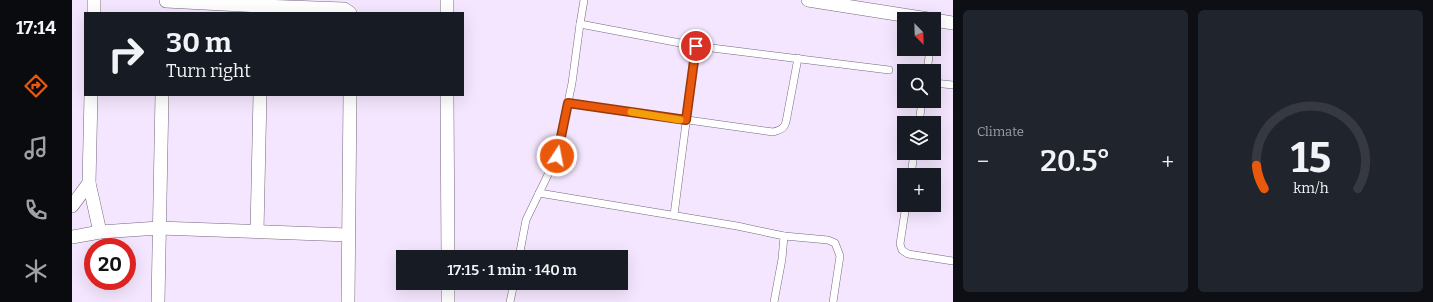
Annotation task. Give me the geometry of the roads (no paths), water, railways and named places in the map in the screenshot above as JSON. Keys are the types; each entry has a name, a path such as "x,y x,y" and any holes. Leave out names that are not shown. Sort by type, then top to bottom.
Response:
{"street":[{"path":"94,0 94,12"},
{"path":"447,0 447,12"},
{"path":"808,0 826,1 897,14"},
{"path":"166,5 261,10 344,9 348,12"},
{"path":"941,22 953,23"},
{"path":"91,96 89,183 100,232"},
{"path":"158,302 162,96"},
{"path":"257,231 260,96"},
{"path":"348,302 350,96"},
{"path":"447,96 448,250"},
{"path":"72,206 89,183"},
{"path":"72,238 100,232 160,228 348,234"},
{"path":"448,290 448,302"}],"lane":[{"path":"520,250 526,220 557,156 568,103 584,0"},
{"path":"580,24 588,24 696,46 889,70"},
{"path":"674,216 696,46"},
{"path":"568,103 772,132 779,131 784,127 786,122 798,58"},
{"path":"941,84 953,85"},
{"path":"539,193 784,236 828,240 834,243 840,256 833,302"},
{"path":"905,212 900,244 902,250 908,254 953,261"},
{"path":"774,302 782,259 784,236"},
{"path":"510,302 513,290"}]}
